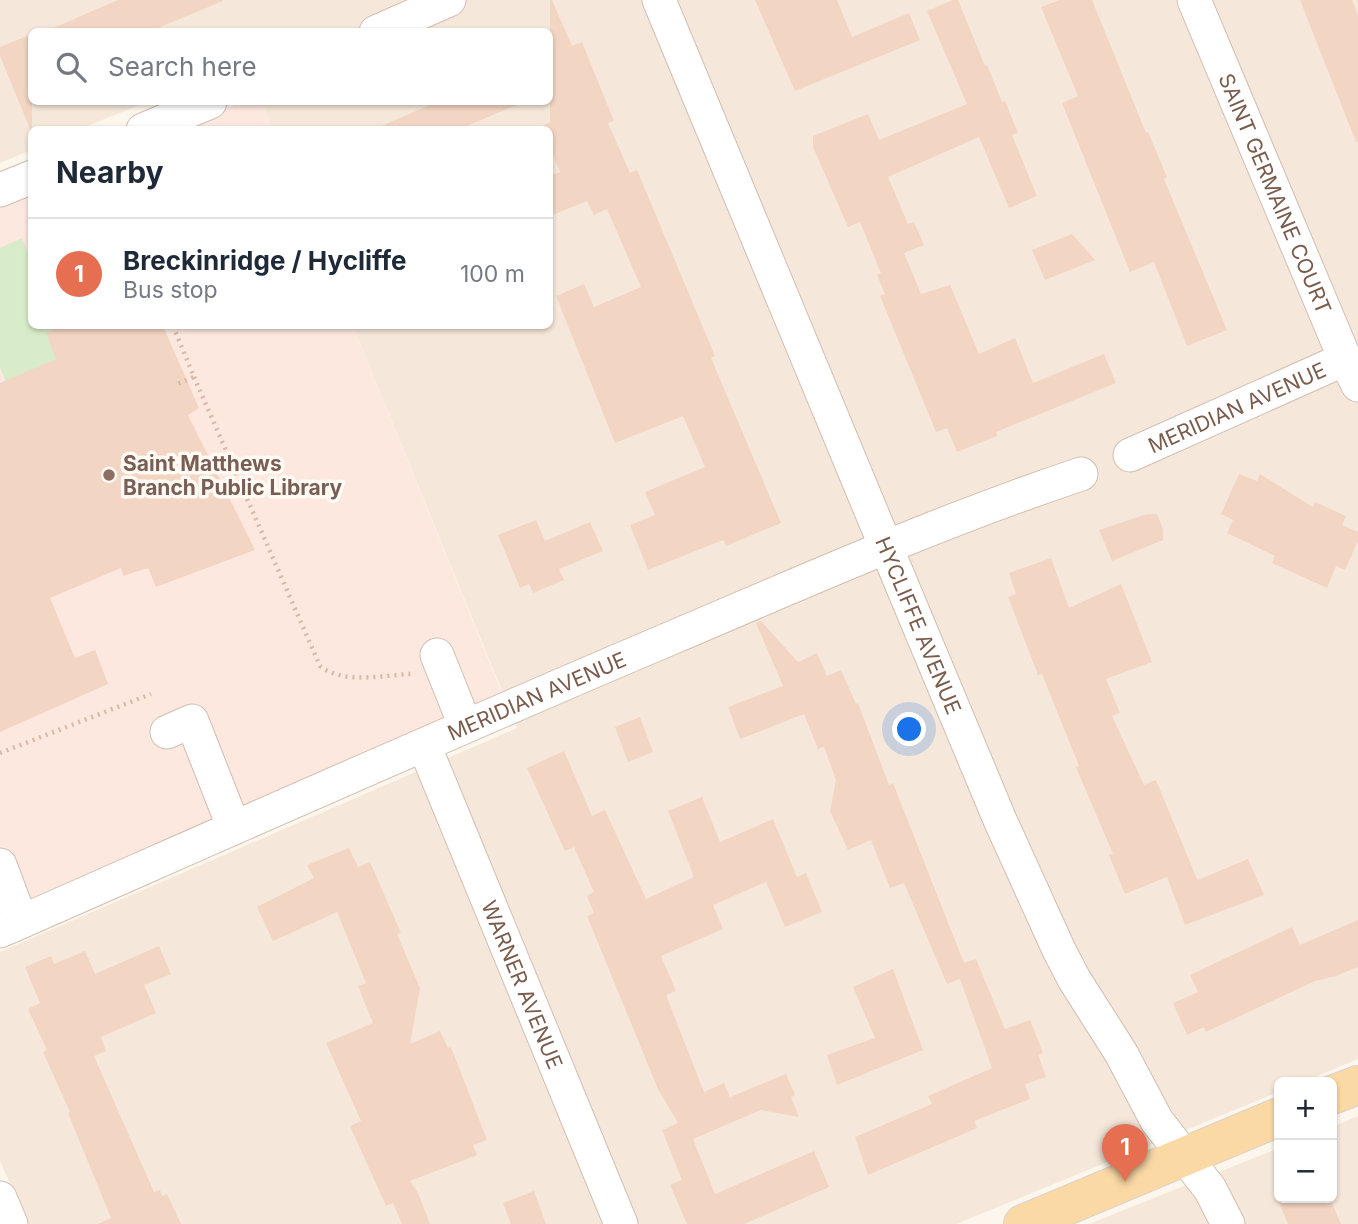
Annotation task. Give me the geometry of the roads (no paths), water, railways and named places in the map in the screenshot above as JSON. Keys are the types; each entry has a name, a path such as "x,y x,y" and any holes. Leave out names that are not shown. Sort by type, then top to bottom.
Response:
{"main road":[{"path":"1337,1094 1358,1084"},
{"path":"1023,1224 1274,1119"}],"street":[{"path":"385,28 449,0"},
{"name":"HYCLIFFE AVENUE","path":"659,0 1000,820 1059,950 1074,979 1121,1053 1157,1121 1210,1189 1228,1224"},
{"name":"SAINT GERMAINE COURT","path":"1194,0 1351,372"},
{"path":"155,126 202,105"},
{"path":"0,190 28,179"},
{"name":"MERIDIAN AVENUE","path":"1130,455 1351,372"},
{"name":"MERIDIAN AVENUE","path":"11,926 465,725 886,547 1081,474"},
{"path":"427,665 465,725"},
{"path":"167,732 192,721 234,828"},
{"name":"WARNER AVENUE","path":"424,745 621,1224"},
{"path":"0,865 11,926"},
{"path":"0,1198 10,1224"}],"place":[{"name":"Saint Matthews Branch Public Library","path":"109,475"},
{"name":"Breckinridge / Hycliffe","path":"1125,1182"}]}
